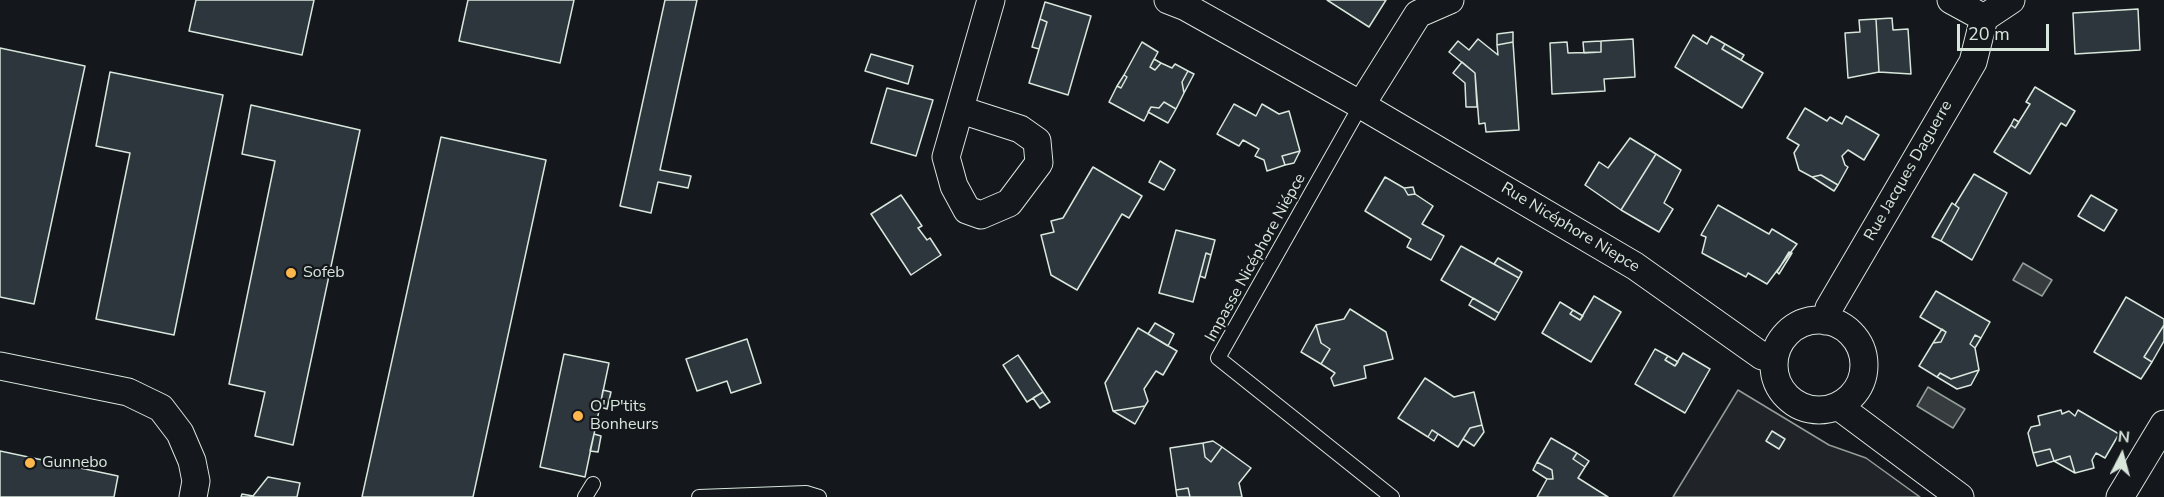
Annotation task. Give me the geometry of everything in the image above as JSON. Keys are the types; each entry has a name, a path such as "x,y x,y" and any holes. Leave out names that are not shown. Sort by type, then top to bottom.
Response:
{"street":[{"path":"961,110 991,0"},
{"name":"Rue Nicéphore Niepce","path":"1168,0 1186,7 1361,105 1635,266 1762,356 1774,359"},
{"path":"1361,105 1418,14 1450,0"},
{"path":"1951,0 1984,18 2011,0"},
{"name":"Rue Jacques Daguerre","path":"1826,321 1829,308 1973,62 1984,18"},
{"path":"1811,321 1826,321 1839,325 1851,333 1859,346 1863,359 1863,374 1850,398 1838,406 1811,410 1797,405 1786,397 1778,386 1774,373 1774,359 1778,345 1798,325 1811,321"},
{"path":"0,366 128,392 161,408 180,433 192,461 196,481 193,497"},
{"path":"1838,406 1846,415 1960,497"},
{"path":"2120,497 2164,424"}],"lane":[{"name":"Impasse Nicéphore Niépce","path":"1361,105 1218,358 1392,497"},
{"path":"585,497 593,484"},
{"path":"699,497 806,493 819,497"}],"shaded area":[{"path":"2023,263 2052,280 2042,296 2013,280"},
{"path":"1928,387 1965,409 1953,428 1917,406"},
{"path":"1738,390 1829,445 1866,458 1920,497 1673,497"}],"building":[{"path":"196,0 314,0 302,55 189,31"},
{"path":"468,0 574,0 560,63 459,41"},
{"path":"665,0 697,0 660,170 691,176 688,188 658,182 651,213 620,206"},
{"path":"1327,0 1386,0 1369,27"},
{"path":"1045,2 1091,16 1068,95 1029,83 1047,22 1040,19"},
{"path":"2138,9 2140,50 2075,54 2073,13"},
{"path":"1892,18 1893,30 1908,29 1911,74 1879,72 1876,19"},
{"path":"1040,19 1047,22 1039,49 1032,47"},
{"path":"1876,19 1879,72 1848,78 1845,33 1860,32 1859,20"},
{"path":"1513,32 1513,42 1497,45 1497,34"},
{"path":"1693,35 1707,44 1711,36 1725,44 1722,49 1763,73 1742,108 1675,67"},
{"path":"1478,39 1498,55 1497,45 1513,42 1519,130 1486,132 1485,123 1479,124 1475,73 1449,52 1458,41 1469,50"},
{"path":"1633,39 1635,77 1604,79 1605,91 1552,94 1550,43 1567,42 1568,53 1601,52 1601,41"},
{"path":"1601,41 1601,52 1584,53 1583,42"},
{"path":"1142,42 1158,52 1150,67 1155,70 1161,63 1172,68 1175,64 1188,71 1182,82 1184,93 1176,109 1164,102 1159,108 1151,107 1144,121 1109,102 1117,86 1121,88 1127,77 1124,75"},
{"path":"1725,44 1744,55 1741,60 1722,49"},
{"path":"0,48 85,66 34,304 0,297"},
{"path":"871,54 913,66 908,84 865,71"},
{"path":"1154,59 1161,63 1155,70 1150,67"},
{"path":"1462,62 1475,73 1477,107 1466,107 1465,83 1453,73"},
{"path":"1188,71 1194,74 1184,93 1182,82"},
{"path":"110,72 223,95 174,335 96,319 130,153 96,146"},
{"path":"1124,75 1127,77 1121,88 1117,86"},
{"path":"2035,87 2075,111 2066,126 2061,123 2030,174 1994,152 2011,125 2015,128 2030,104 2026,102"},
{"path":"887,88 933,100 916,156 871,143"},
{"path":"1164,102 1176,109 1168,123 1148,112 1151,107 1159,108"},
{"path":"1234,104 1256,116 1262,104 1279,114 1289,111 1300,151 1282,156 1285,165 1267,171 1264,160 1255,156 1259,149 1243,140 1239,146 1217,134"},
{"name":"Sofeb","path":"251,105 360,130 293,445 255,436 265,392 229,384 275,161 242,154"},
{"path":"1805,108 1827,121 1830,117 1842,124 1846,116 1879,135 1864,160 1848,150 1842,156 1848,167 1838,185 1821,175 1812,177 1799,170 1794,153 1799,145 1787,138"},
{"path":"2014,119 2019,122 2015,128 2011,125"},
{"path":"441,137 546,160 473,497 362,497"},
{"path":"1630,138 1656,154 1621,210 1585,185 1599,162 1608,168"},
{"path":"1300,151 1294,163 1285,165 1282,156"},
{"path":"1656,154 1681,170 1664,203 1673,209 1659,232 1621,210"},
{"path":"1160,161 1175,170 1164,190 1149,182"},
{"path":"1093,167 1142,196 1129,218 1122,214 1077,290 1051,275 1041,235 1054,232 1051,221 1063,218"},
{"path":"1974,174 2007,193 1972,260 1941,241 1959,208 1955,205"},
{"path":"1821,175 1838,185 1834,191 1812,177"},
{"path":"1385,177 1404,188 1408,195 1415,194 1433,206 1422,224 1444,236 1431,260 1407,247 1411,239 1365,211"},
{"path":"1413,187 1415,194 1408,195 1404,188"},
{"path":"901,195 922,226 918,228 927,240 930,238 941,255 911,275 871,214"},
{"path":"2091,195 2117,210 2104,231 2078,216"},
{"path":"1952,203 1959,208 1941,241 1932,237"},
{"path":"1718,205 1769,234 1772,229 1797,244 1767,284 1748,273 1746,277 1702,253 1706,237 1701,235"},
{"path":"1176,230 1215,240 1211,255 1206,253 1193,302 1159,293"},
{"path":"1461,246 1519,278 1499,313 1441,280"},
{"path":"1789,252 1792,253 1779,274 1777,272"},
{"path":"1206,253 1211,255 1205,278 1200,276"},
{"path":"1498,258 1522,272 1519,278 1494,264"},
{"path":"1936,291 1990,322 1981,338 1975,335 1970,344 1975,348 1979,370 1951,379 1940,373 1937,377 1919,366 1933,343 1941,342 1946,332 1920,317"},
{"path":"1594,296 1621,312 1591,362 1542,333 1560,302 1573,310 1570,314 1580,320"},
{"path":"2126,297 2164,319 2164,325 2144,357 2152,362 2141,379 2094,352"},
{"path":"1473,298 1499,313 1495,320 1469,305"},
{"path":"1350,309 1386,332 1393,359 1364,366 1366,378 1334,386 1331,378 1335,373 1321,364 1330,349 1321,343 1316,325 1344,319"},
{"path":"1573,310 1583,316 1580,320 1570,314"},
{"path":"1155,323 1174,334 1168,346 1148,334"},
{"path":"1316,325 1321,343 1330,349 1321,364 1301,352"},
{"path":"2164,325 2164,341 2152,362 2144,357"},
{"path":"1138,328 1177,351 1163,375 1156,371 1144,389 1148,401 1145,406 1113,411 1105,383"},
{"path":"1942,329 1946,332 1941,342 1933,343"},
{"path":"1975,335 1981,338 1975,348 1970,344"},
{"path":"747,339 761,383 731,393 727,381 697,391 686,359"},
{"path":"1655,349 1668,356 1665,360 1675,366 1683,353 1710,369 1685,413 1635,384"},
{"path":"564,354 609,363 585,477 540,467"},
{"path":"1018,355 1043,392 1027,402 1003,365"},
{"path":"1668,356 1678,362 1675,366 1665,360"},
{"path":"1979,370 1971,385 1957,389 1937,377 1940,373 1951,379"},
{"path":"1425,378 1454,397 1474,392 1482,425 1470,428 1458,447 1432,430 1428,437 1398,418"},
{"path":"603,390 611,392 607,409 600,407"},
{"path":"1043,392 1050,402 1040,408 1033,398"},
{"path":"1145,406 1135,424 1113,411"},
{"path":"2061,410 2062,414 2069,411 2075,416 2078,410 2119,434 2105,458 2096,453 2092,460 2094,468 2075,473 2070,456 2054,461 2050,449 2033,453 2028,433 2031,427 2040,425 2038,416"},
{"path":"1482,425 1484,432 1474,446 1463,439 1470,428"},
{"path":"1432,430 1438,434 1434,441 1428,437"},
{"path":"1772,431 1785,439 1779,449 1766,441"},
{"path":"594,434 601,436 598,452 590,451"},
{"path":"1551,438 1577,453 1573,459 1585,467 1578,478 1608,497 1537,497 1547,479 1553,479 1552,470 1537,462"},
{"path":"1213,441 1222,447 1211,462 1205,457 1203,443"},
{"path":"1203,443 1205,457 1211,462 1222,447 1251,468 1239,483 1242,497 1190,497 1188,488 1176,490 1170,448"},
{"path":"2050,449 2054,461 2037,466 2033,453"},
{"name":"Gunnebo","path":"0,451 118,476 114,497 0,497"},
{"path":"1577,453 1589,461 1585,467 1573,459"},
{"path":"2070,456 2075,473 2054,461"},
{"path":"1537,462 1552,470 1553,479 1547,479 1533,470"},
{"path":"268,477 300,483 297,497 241,497 242,494 253,496"},
{"path":"1188,488 1190,497 1177,497 1176,490"}],"place":[{"name":"Sofeb","path":"291,273"},
{"name":"O' P'tits Bonheurs","path":"578,416"},
{"name":"Gunnebo","path":"30,463"}]}
